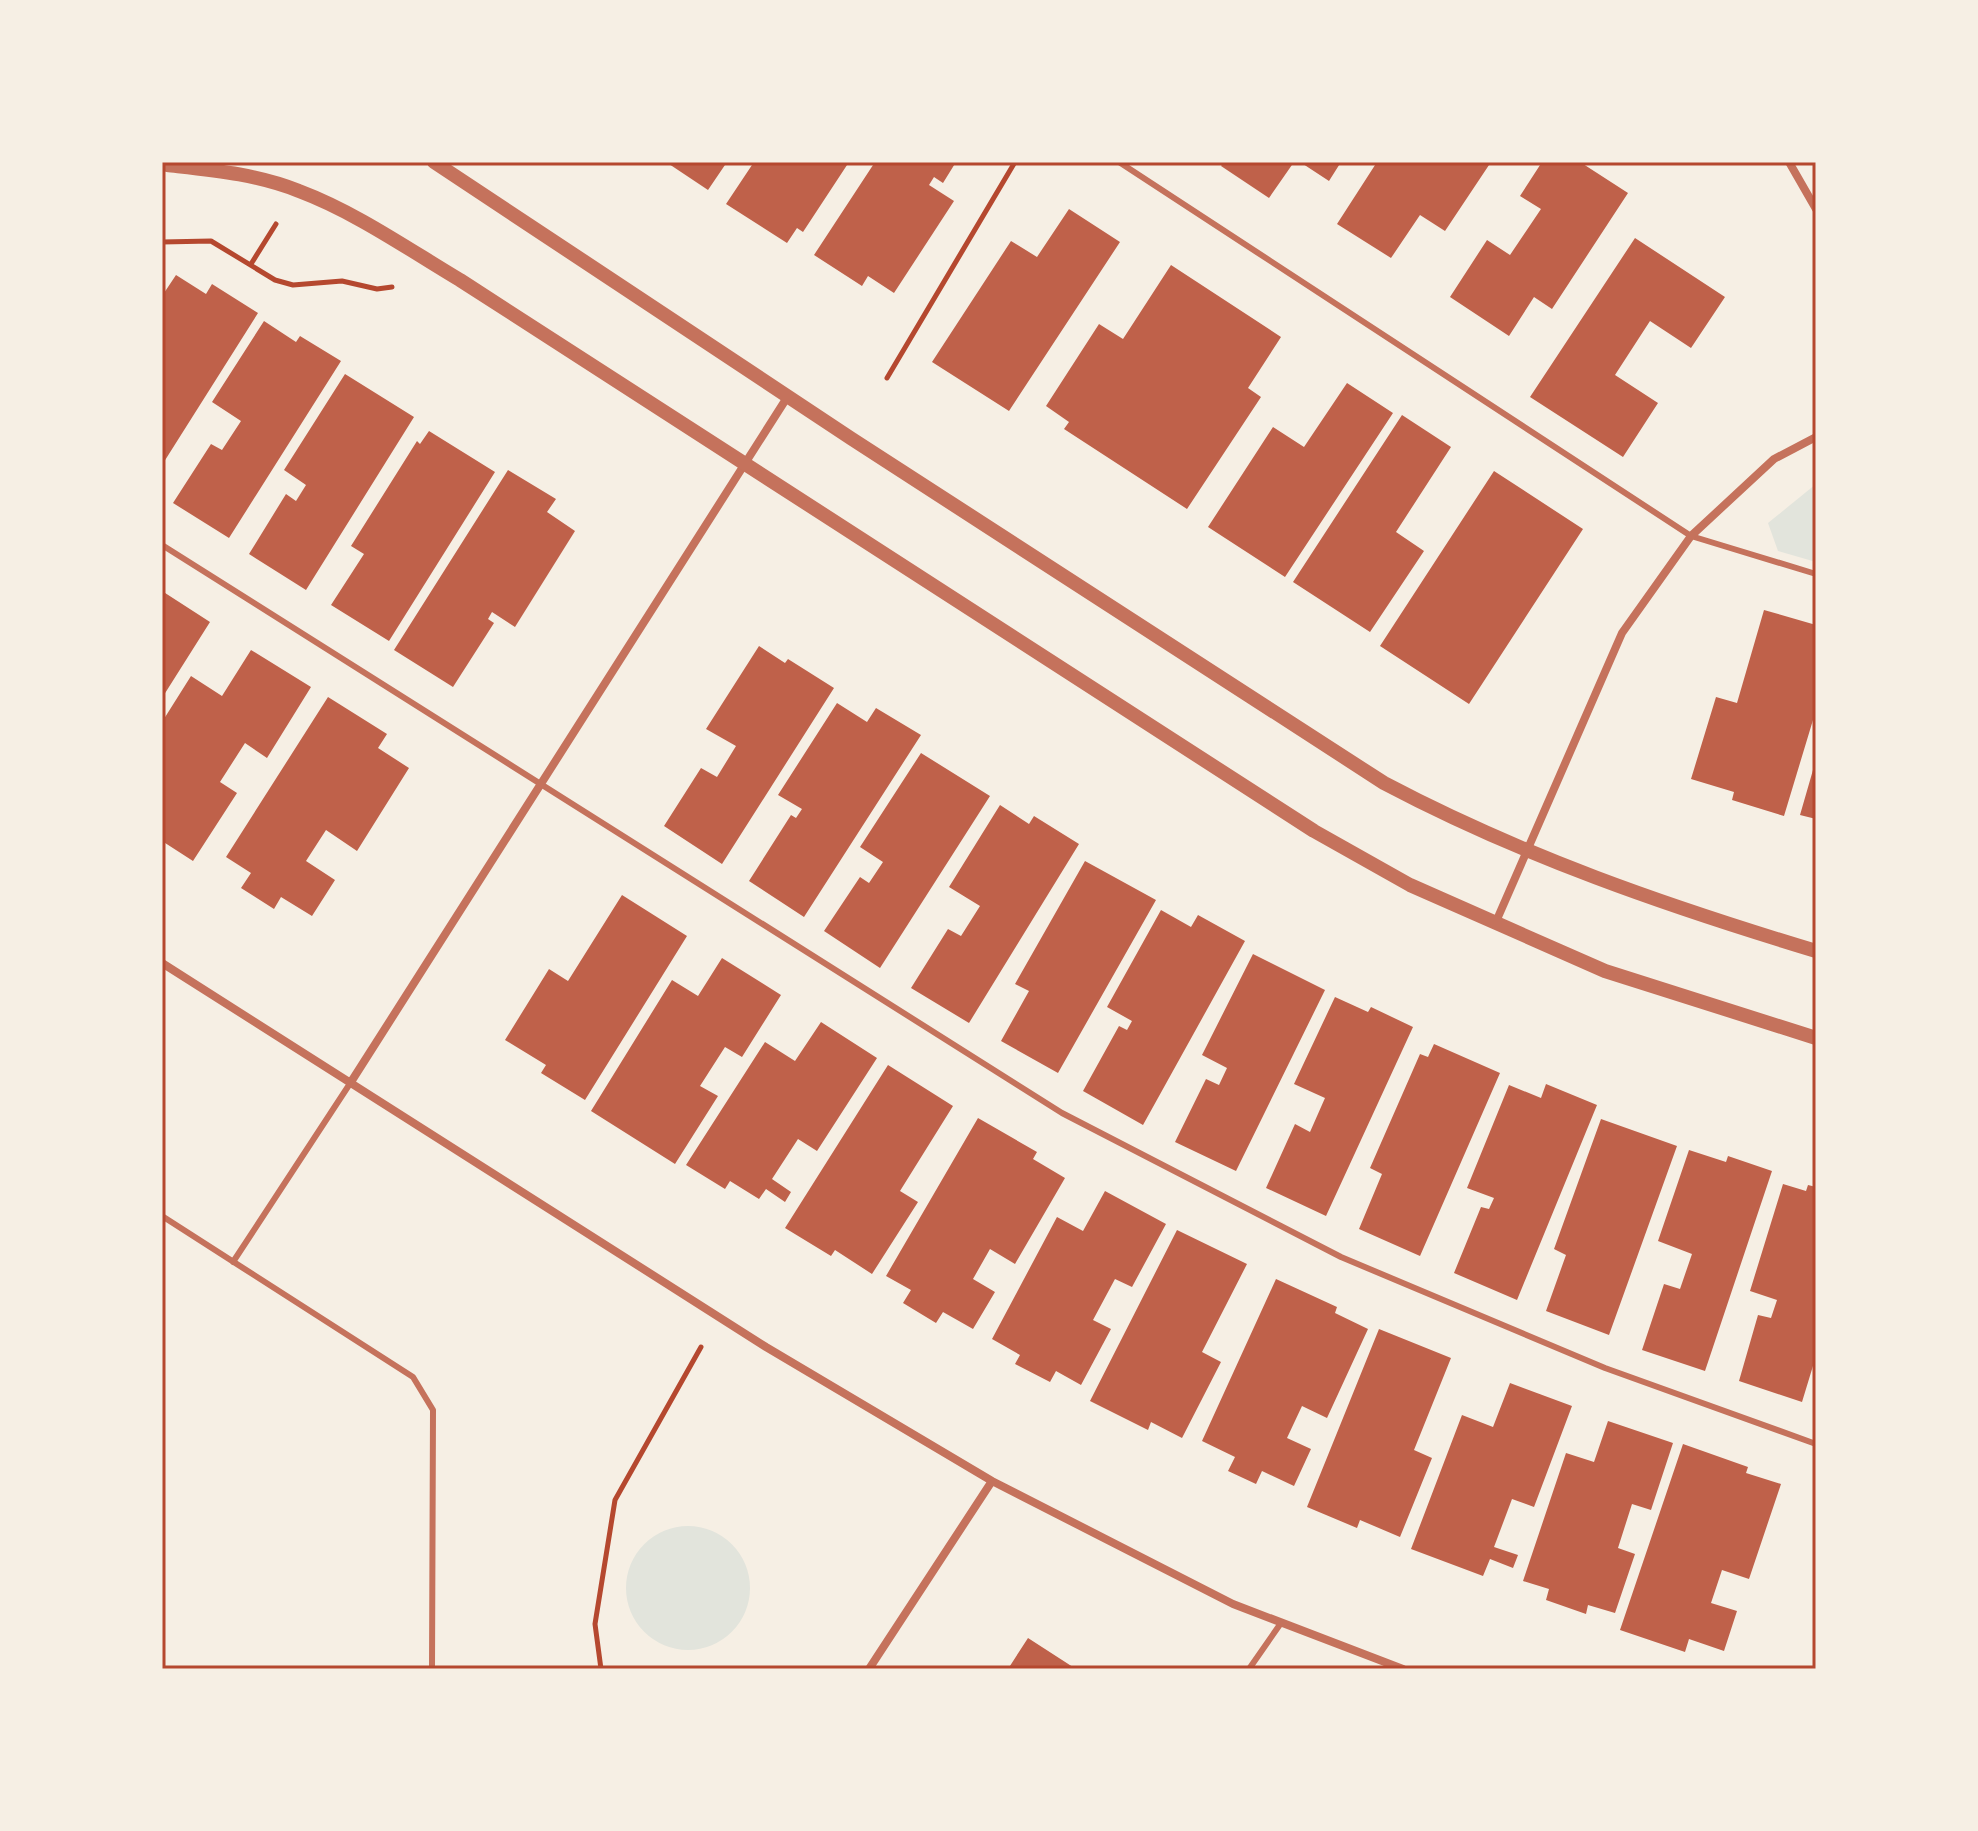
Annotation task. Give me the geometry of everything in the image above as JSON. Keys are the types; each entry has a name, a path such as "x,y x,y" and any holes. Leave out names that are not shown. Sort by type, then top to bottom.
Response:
{"street":[{"path":"434,162 1384,783 1456,822 1604,883 1816,951"},
{"path":"1789,162 1816,209"},
{"path":"167,165 225,172 299,191 346,213 460,280 1314,831 1410,885 1605,971 1816,1038"},
{"path":"351,1082 788,396"},
{"path":"1495,925 1622,633 1691,536 1774,459 1816,437"},
{"path":"162,963 720,1317 992,1481 1233,1604 1403,1669"},
{"path":"869,1669 992,1481"}],"lane":[{"path":"1119,162 1691,536 1816,574"},
{"path":"162,545 1062,1113 1341,1257 1605,1368 1816,1444"},
{"path":"233,1262 351,1082"},
{"path":"162,1216 413,1377 433,1410 432,1669"},
{"path":"1249,1669 1281,1623"}],"path":[{"path":"887,378 1015,162"},
{"path":"162,242 211,241 275,280 293,285 342,281 377,289 460,280"},
{"path":"601,1669 595,1624 615,1500 671,1395 720,1317"}],"shaded area":[{"path":"1816,484 1816,562 1778,551 1768,523"},
{"path":"688,1526 712,1531 732,1544 745,1564 750,1588 745,1612 732,1632 712,1645 688,1650 664,1645 644,1632 631,1612 626,1588 631,1564 644,1544 664,1531"}],"building":[{"path":"666,162 727,162 708,190"},
{"path":"754,162 849,162 803,232 797,228 787,243 726,204"},
{"path":"875,162 956,162 943,183 934,177 929,185 954,201 894,293 868,276 862,286 814,255"},
{"path":"1224,162 1294,162 1269,198 1221,166"},
{"path":"1300,162 1341,162 1329,181"},
{"path":"1377,162 1491,162 1445,231 1420,215 1391,258 1337,224"},
{"path":"1542,162 1580,162 1628,193 1552,309 1534,297 1509,336 1450,297 1487,240 1510,255 1541,209 1520,196"},
{"path":"1069,209 1120,242 1009,411 932,362 1011,241 1037,257"},
{"path":"1635,238 1725,297 1691,348 1650,321 1615,375 1658,403 1623,457 1530,397"},
{"path":"1171,265 1281,337 1248,388 1261,397 1187,509 1064,429 1069,422 1046,406 1099,324 1123,339"},
{"path":"176,275 206,294 212,284 258,313 162,465 162,296"},
{"path":"264,321 296,342 300,336 341,361 229,538 173,503 211,444 222,450 241,421 212,402"},
{"path":"345,374 414,417 306,590 249,554 286,494 296,501 306,485 284,470"},
{"path":"1347,383 1393,413 1285,577 1208,527 1273,427 1304,447"},
{"path":"1402,415 1451,447 1396,532 1424,551 1370,632 1293,582"},
{"path":"429,431 495,472 389,641 331,605 364,554 351,546 417,441 420,444"},
{"path":"508,470 556,499 547,512 575,531 515,627 492,612 488,619 494,623 453,687 394,650"},
{"path":"1494,471 1583,529 1469,704 1380,646"},
{"path":"162,591 210,622 162,698"},
{"path":"1764,610 1816,625 1816,710 1784,816 1732,800 1734,792 1691,779 1716,697 1737,703"},
{"path":"759,646 785,663 788,659 834,688 722,864 664,826 701,768 717,777 736,746 706,729"},
{"path":"251,650 311,687 267,758 245,743 220,782 237,793 193,861 162,841 162,722 191,676 222,696"},
{"path":"328,697 387,734 378,748 409,768 357,851 326,830 306,861 335,880 312,916 281,897 274,909 241,888 251,873 226,857"},
{"path":"837,703 867,722 876,708 921,735 804,917 749,881 791,815 796,818 802,809 778,795"},
{"path":"921,753 990,796 880,968 824,931 860,877 869,883 883,862 860,847"},
{"path":"1816,763 1816,819 1800,815"},
{"path":"1000,805 1029,824 1034,816 1079,844 969,1023 911,988 948,929 961,936 980,906 949,887"},
{"path":"1085,861 1156,900 1058,1073 1001,1041 1029,991 1015,984"},
{"path":"622,895 687,936 585,1100 541,1073 546,1065 505,1040 549,969 568,981"},
{"path":"1161,910 1191,927 1198,915 1245,941 1143,1125 1083,1091 1119,1026 1127,1030 1132,1021 1107,1007"},
{"path":"1253,954 1325,990 1236,1171 1175,1142 1206,1079 1219,1085 1227,1068 1202,1055"},
{"path":"722,958 781,995 742,1057 725,1047 700,1086 718,1096 675,1164 591,1111 672,980 698,996"},
{"path":"1335,997 1368,1012 1371,1007 1413,1027 1326,1216 1266,1188 1295,1124 1310,1132 1325,1098 1294,1084"},
{"path":"821,1022 877,1058 817,1151 798,1139 772,1179 791,1192 785,1202 766,1189 759,1199 730,1181 725,1189 686,1165 765,1042 795,1061"},
{"path":"1434,1044 1500,1073 1420,1256 1359,1229 1382,1174 1370,1168 1420,1054 1428,1057"},
{"path":"888,1065 953,1106 900,1191 918,1202 872,1274 835,1250 831,1256 785,1228"},
{"path":"1546,1084 1597,1105 1517,1300 1454,1273 1481,1207 1489,1209 1494,1198 1467,1188 1509,1085 1541,1098"},
{"path":"978,1118 1037,1152 1033,1159 1065,1178 1015,1264 990,1249 973,1279 995,1292 973,1329 943,1312 936,1323 903,1303 911,1290 886,1276"},
{"path":"1601,1119 1677,1146 1609,1335 1546,1311 1566,1255 1554,1249"},
{"path":"1689,1150 1726,1162 1728,1156 1772,1171 1705,1371 1642,1350 1664,1284 1680,1289 1692,1254 1658,1241"},
{"path":"1783,1184 1806,1191 1808,1185 1816,1187 1816,1356 1802,1402 1739,1381 1758,1315 1771,1318 1777,1300 1750,1291"},
{"path":"1105,1191 1166,1224 1132,1287 1115,1279 1093,1320 1111,1329 1081,1385 1056,1371 1050,1382 1015,1364 1020,1355 992,1339 1057,1217 1083,1231"},
{"path":"1177,1230 1247,1264 1202,1352 1221,1362 1182,1438 1151,1422 1148,1430 1090,1401"},
{"path":"1276,1279 1337,1307 1335,1313 1368,1329 1327,1418 1302,1406 1287,1438 1311,1449 1294,1486 1262,1471 1256,1484 1228,1471 1235,1457 1202,1441"},
{"path":"1379,1329 1451,1358 1414,1450 1432,1458 1400,1537 1360,1520 1357,1528 1307,1507"},
{"path":"1510,1383 1572,1406 1534,1507 1512,1499 1494,1547 1518,1555 1513,1568 1490,1559 1483,1576 1411,1549 1462,1415 1493,1427"},
{"path":"1608,1421 1673,1443 1651,1510 1632,1504 1618,1548 1635,1554 1615,1613 1588,1605 1586,1614 1546,1600 1549,1589 1523,1581 1566,1453 1594,1462"},
{"path":"1683,1444 1748,1467 1746,1473 1781,1484 1749,1579 1722,1570 1711,1603 1737,1611 1724,1651 1689,1639 1685,1652 1620,1630"},
{"path":"1028,1638 1076,1669 1008,1669"}]}
